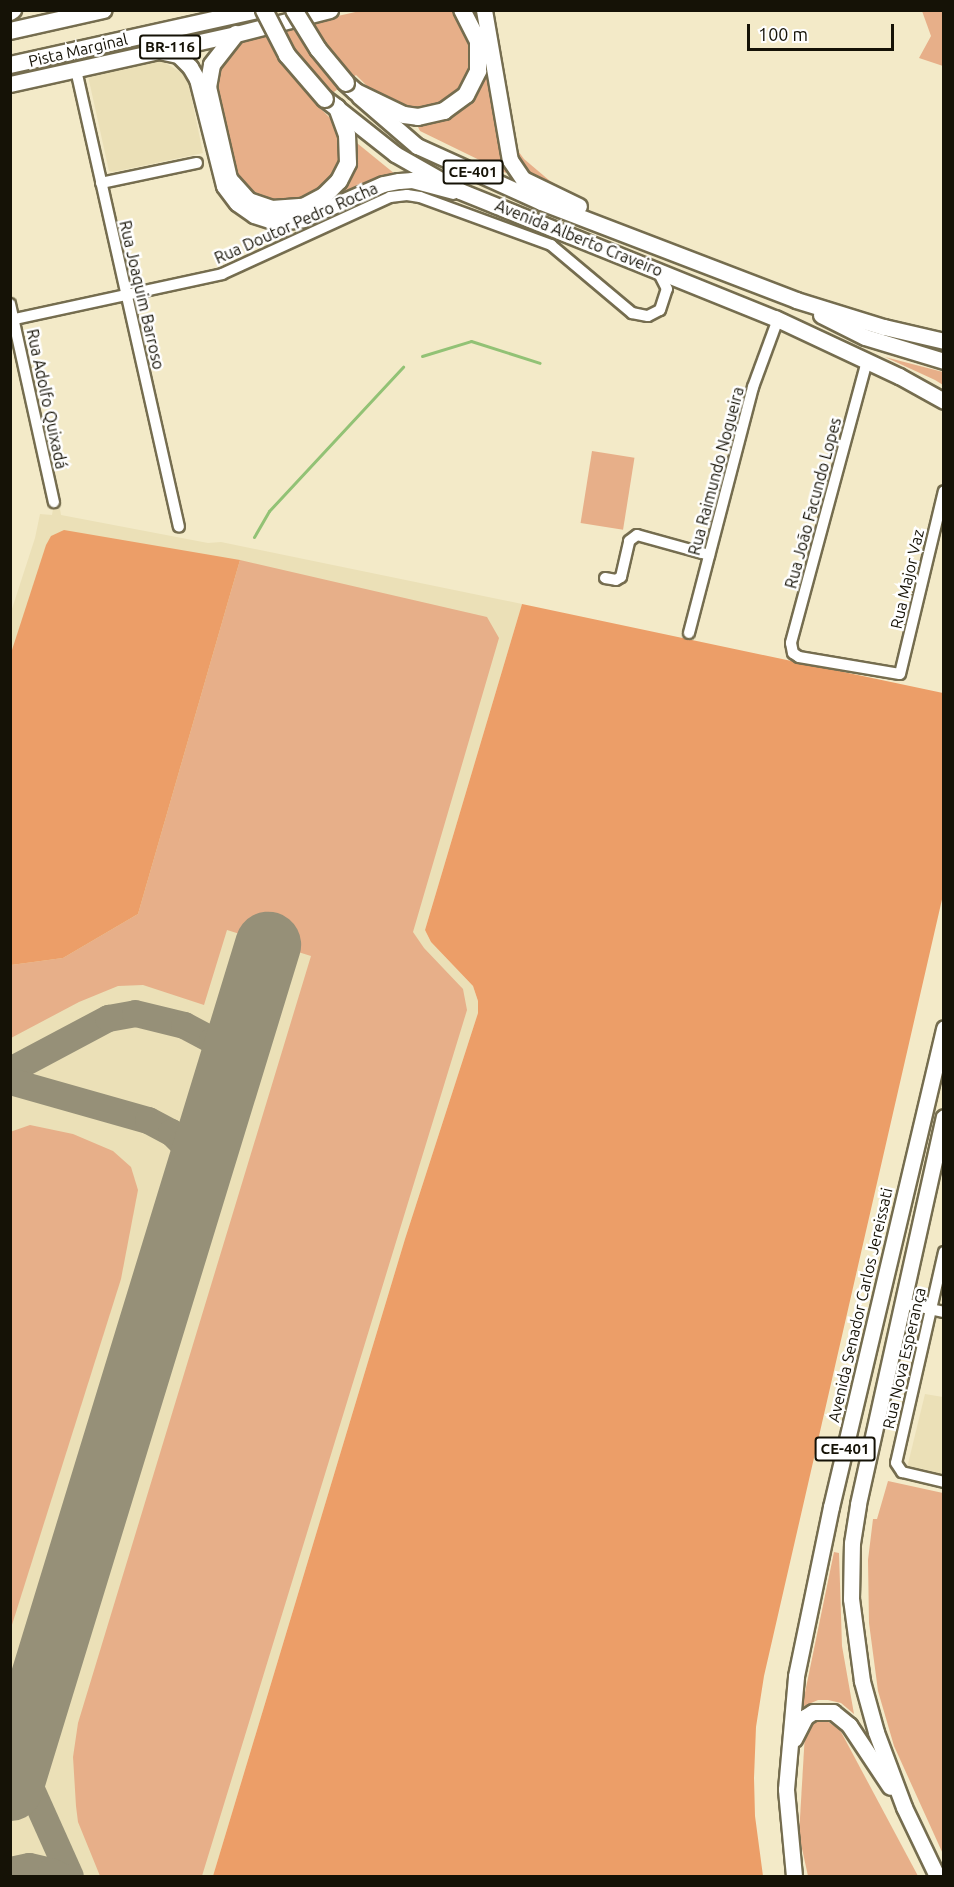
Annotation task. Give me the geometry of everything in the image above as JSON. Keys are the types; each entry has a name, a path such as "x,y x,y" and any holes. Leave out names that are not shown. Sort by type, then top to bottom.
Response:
{"highway":[{"path":"10,31 104,10"},
{"name":"BR-116","path":"10,65 258,10"},
{"name":"Avenida Alberto Craveiro","path":"264,10 287,56 331,104"},
{"name":"Avenida Alberto Craveiro","path":"294,10 303,29 332,69 351,88"},
{"path":"351,88 404,115 434,116 455,105 472,85 480,56 478,41 462,10"},
{"path":"236,34 212,65 208,87 229,179 249,201 272,209 293,209 314,202 333,188 345,173 349,152 347,135 331,104"}],"main road":[{"path":"11,12 21,10"},
{"name":"Pista Marginal","path":"10,84 154,50 236,34 330,10"},
{"path":"484,10 506,142 516,171 537,187 584,208 605,225"},
{"path":"154,50 178,55 190,67 197,79 224,186 237,203 254,215 276,222 303,219 383,184 399,181 412,180 437,189 460,191"},
{"name":"Avenida Alberto Craveiro","path":"351,88 417,146 541,202 796,300 884,327 944,341"},
{"name":"Avenida Alberto Craveiro","path":"331,104 395,154 460,191 778,319 944,401"},
{"name":"CE-401","path":"796,300 847,328 900,350 944,361"},
{"name":"Avenida Senador Carlos Jereissati","path":"794,1876 787,1819 787,1759 796,1676 831,1507 944,1028"},
{"name":"CE-401","path":"937,1876 904,1807 876,1732 862,1681 851,1599 852,1543 858,1504 944,1117"},
{"path":"787,1759 799,1725 805,1717 813,1712 833,1712 849,1725 904,1807"}],"street":[{"name":"Rua Joaquim Barroso","path":"76,70 179,527"},
{"path":"101,183 197,163"},
{"name":"Rua Doutor Pedro Rocha","path":"12,320 222,274 390,197 407,195 420,197 551,245 632,313 648,316 660,310 667,289 656,269"},
{"name":"Rua Adolfo Quixadá","path":"10,303 54,502"},
{"name":"Rua Raimundo Nogueira","path":"688,633 753,387 778,319"},
{"name":"Rua João Facundo Lopes","path":"867,361 791,643 793,653 799,657 900,674"},
{"name":"Rua Major Vaz","path":"900,674 944,491"},
{"path":"605,578 616,580 621,577 629,541 637,535 709,555"},
{"name":"Rua Nova Esperança","path":"944,1252 896,1462 899,1469 944,1482"},
{"path":"902,1303 944,1312"}],"shaded area":[{"path":"360,11 455,11 469,33 473,71 454,98 418,113 379,98 356,75 317,105 333,121 340,133 339,167 327,185 295,204 257,199 233,175 215,101 217,65 240,38"},
{"path":"470,11 480,11 510,170 506,173 420,131 417,125 436,122 456,111 477,88"},
{"path":"922,11 943,11 943,66 919,58 931,36"},
{"path":"162,61 187,76 203,153 109,171 88,76 143,63"},
{"path":"352,139 395,174 327,200"},
{"path":"513,144 524,159 550,181 589,203 585,204 539,183 521,168"},
{"path":"885,357 943,372 943,385 935,380"},
{"path":"592,451 634,458 623,530 581,523"},
{"path":"53,509 60,509 61,515 208,543 221,542 522,604 425,930 431,942 473,986 478,1001 478,1013 405,1239 213,1876 11,1876 10,615 35,538 40,514 52,515"},
{"path":"64,530 240,560 138,914 63,958 11,965 11,653 46,545 51,536"},
{"path":"240,560 487,617 499,638 413,932 424,948 463,989 467,1010 202,1876 100,1876 78,1822 73,1757 78,1723 311,956 227,930 204,1005 143,985 118,986 79,1002 11,1038 11,965 63,958 138,914"},
{"path":"522,604 943,693 943,895 764,1676 756,1727 754,1778 755,1816 763,1876 213,1876 405,1239 478,1013 478,1001 473,986 431,942 425,930"},
{"path":"30,1125 73,1134 113,1151 131,1167 138,1190 121,1279 11,1628 10,1132"},
{"path":"925,1394 943,1397 943,1475 907,1468"},
{"path":"888,1481 943,1493 943,1854 894,1746 878,1691 869,1623 868,1560 873,1519 877,1519"},
{"path":"834,1552 839,1553 842,1646 854,1714 841,1703 828,1700 818,1700 802,1707"},
{"path":"827,1721 840,1730 918,1876 808,1876 799,1835 805,1733 814,1722"}],"waterway":[{"path":"422,356 471,341 540,363"},
{"path":"254,537 269,511 403,367"}],"taxiway":[{"path":"10,1070 108,1018 135,1013 184,1025 212,1040 217,1045 222,1066 222,1097"},
{"path":"10,1081 148,1120 171,1132 182,1143 190,1158 193,1172 191,1197"},
{"path":"24,1746 27,1780 70,1876"},
{"path":"10,1870 29,1866 61,1876"}],"runway":[{"path":"10,1788 268,945"}]}
